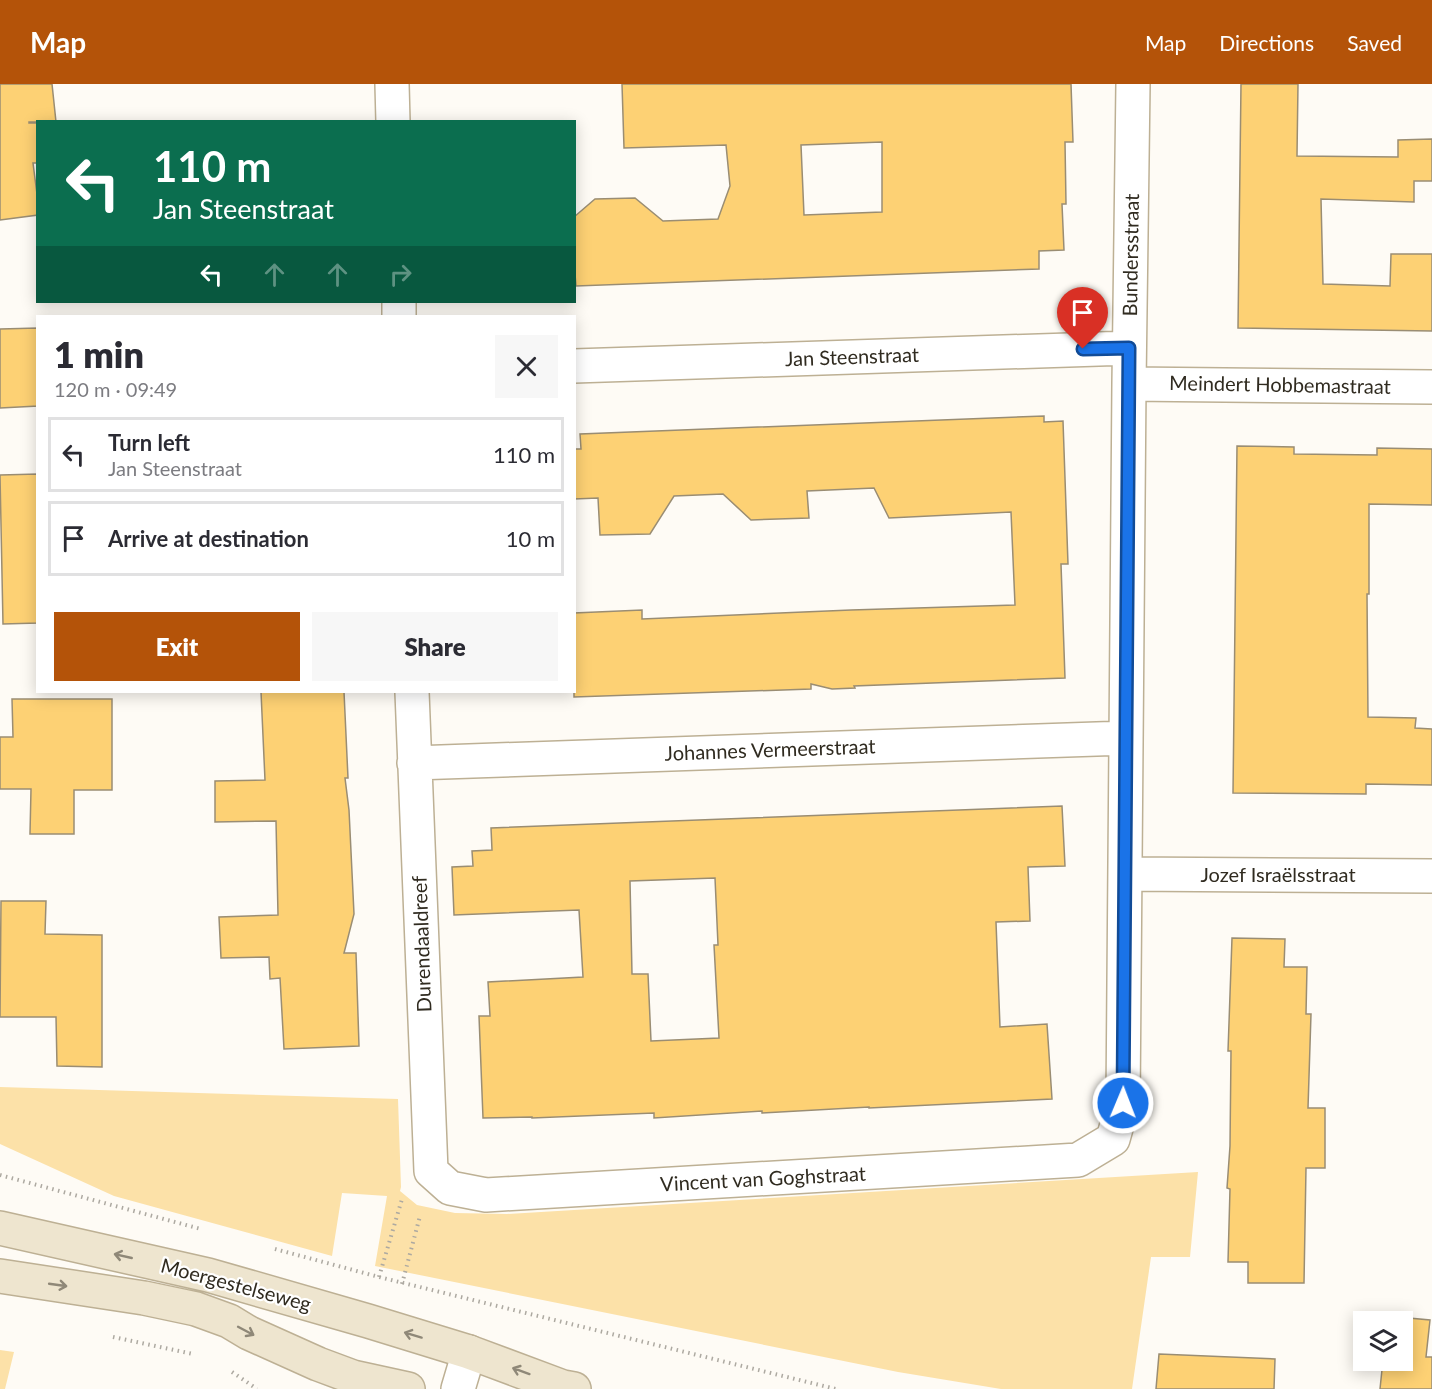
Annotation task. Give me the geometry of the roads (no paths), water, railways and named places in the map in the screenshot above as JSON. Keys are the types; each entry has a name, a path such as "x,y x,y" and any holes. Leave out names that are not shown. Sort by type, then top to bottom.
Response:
{"main road":[{"name":"Moergestelseweg","path":"0,1228 208,1275 469,1352 574,1389"},
{"name":"Moergestelseweg","path":"0,1276 123,1294 196,1309 318,1364 353,1377 408,1389"}],"street":[{"path":"392,84 393,120"},
{"name":"Bundersstraat","path":"1078,1160 1113,1139 1123,1103 1133,84"},
{"name":"Jan Steenstraat","path":"576,366 1129,348"},
{"name":"Meindert Hobbemastraat","path":"1129,384 1432,387"},
{"name":"Durendaaldreef","path":"412,693 414,763 440,1179"},
{"name":"Johannes Vermeerstraat","path":"414,763 1126,738"},
{"name":"Jozef Israëlsstraat","path":"1125,874 1432,876"},
{"name":"Vincent van Goghstraat","path":"440,1179 486,1195 1078,1160"},
{"path":"458,1389 469,1352"}]}
